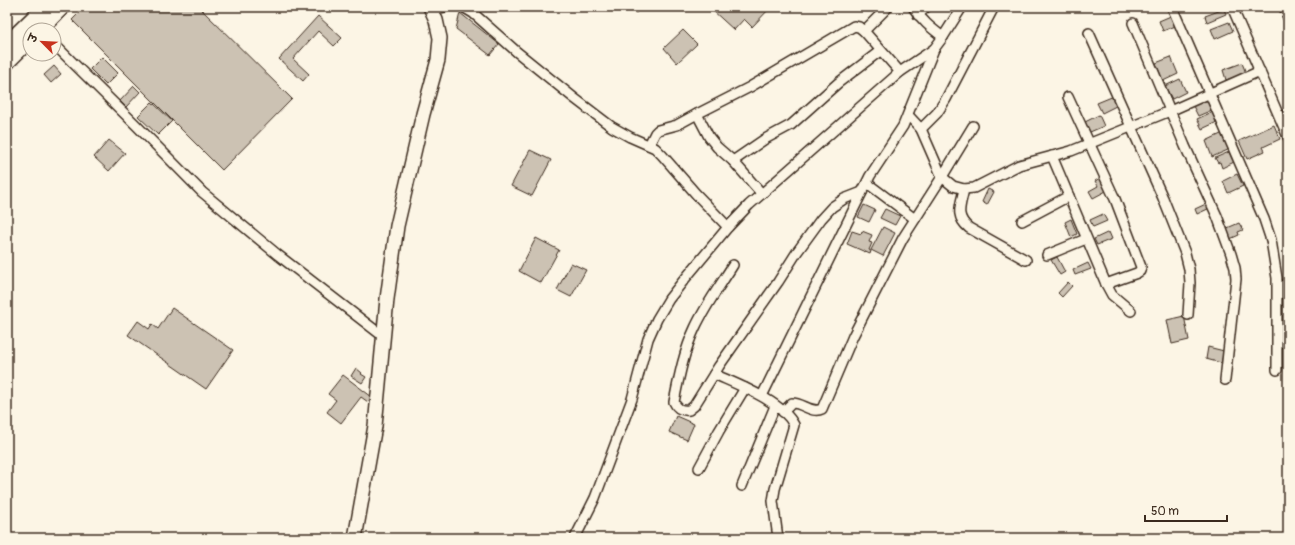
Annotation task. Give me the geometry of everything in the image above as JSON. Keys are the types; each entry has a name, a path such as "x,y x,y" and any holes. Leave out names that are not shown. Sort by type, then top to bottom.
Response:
{"main road":[{"path":"7,44 45,7"},
{"path":"47,22 62,7"},
{"path":"7,62 22,47"}],"street":[{"path":"354,538 375,426 397,226 423,114 438,60 440,38 436,20 430,9 445,7"},
{"path":"463,7 473,13 517,52 574,98 612,127 630,138 652,138 661,129 670,128 677,125 750,88 856,25 900,72"},
{"path":"861,29 888,7"},
{"path":"926,7 915,11 925,23 943,37"},
{"path":"575,538 595,498 632,399 648,339 657,319 669,299 728,227 762,194 900,72 934,48 943,37 962,7"},
{"path":"921,129 937,113 946,99 994,7"},
{"path":"1172,7 1264,219 1271,240 1277,278 1277,370"},
{"path":"1232,7 1288,136"},
{"path":"1133,22 1185,146 1217,216 1235,268 1236,279 1225,380"},
{"path":"1089,33 1163,198 1185,253 1190,283 1188,315"},
{"path":"762,396 862,192 903,126 934,48"},
{"path":"733,161 765,138 791,125 802,117 838,83 880,51"},
{"path":"62,52 202,192 278,255 384,337"},
{"path":"908,115 921,129 942,177 953,186 964,189 974,188 1019,165 1071,151 1131,127 1260,71"},
{"path":"1068,97 1115,199 1142,267 1137,273 1106,284"},
{"path":"697,114 708,137 733,161 762,194"},
{"path":"783,412 792,404 797,404 813,411 822,409 853,336 903,238 973,126"},
{"path":"652,138 662,155 696,194 728,227"},
{"path":"1052,156 1106,284 1112,295 1131,311"},
{"path":"867,183 915,219"},
{"path":"964,189 959,212 963,223 968,228 1026,260"},
{"path":"733,265 712,296 695,328 683,361 674,402 680,410 689,410 694,406 804,241 821,219 832,207 844,199 862,192"},
{"path":"1022,221 1069,196"},
{"path":"1048,255 1086,239"},
{"path":"714,374 762,396 790,418 794,425 773,501 778,538"},
{"path":"699,468 745,388"},
{"path":"742,486 775,406"}],"building":[{"path":"85,7 199,7 292,99 222,170 72,20"},
{"path":"630,7 641,7 636,13"},
{"path":"713,7 771,7 752,27 744,19 734,30 711,9"},
{"path":"1224,9 1226,14 1207,22 1205,16"},
{"path":"460,13 499,44 490,55 456,29"},
{"path":"1173,15 1178,25 1163,31 1159,21"},
{"path":"318,16 342,38 334,46 318,31 293,59 309,74 303,81 279,59"},
{"path":"1229,22 1233,31 1215,39 1211,29"},
{"path":"683,30 697,44 677,63 664,48"},
{"path":"102,57 118,73 106,85 90,69"},
{"path":"1171,57 1178,74 1163,81 1156,63"},
{"path":"1242,63 1246,73 1226,80 1223,70"},
{"path":"54,66 61,74 51,83 44,75"},
{"path":"1180,79 1186,92 1172,99 1165,86"},
{"path":"134,86 140,92 126,107 120,101"},
{"path":"1114,96 1118,105 1102,113 1097,103"},
{"path":"1206,98 1212,110 1198,116 1192,104"},
{"path":"152,102 172,121 158,135 138,116"},
{"path":"1212,112 1217,122 1202,129 1197,119"},
{"path":"1099,115 1104,126 1090,132 1085,122"},
{"path":"1274,125 1280,139 1263,147 1265,151 1247,159 1239,141"},
{"path":"1223,133 1230,149 1212,157 1206,141"},
{"path":"109,140 125,153 109,171 94,157"},
{"path":"530,150 551,160 532,196 511,186"},
{"path":"1229,152 1234,162 1222,168 1220,162 1218,163 1215,158"},
{"path":"1237,174 1243,186 1228,193 1223,181"},
{"path":"1102,177 1108,190 1093,198 1089,191 1098,186 1095,181"},
{"path":"988,189 994,192 987,205 982,202"},
{"path":"1208,203 1210,208 1197,214 1195,209"},
{"path":"864,205 875,210 869,222 858,217"},
{"path":"885,209 900,216 895,225 880,218"},
{"path":"1103,214 1107,221 1093,227 1090,220"},
{"path":"1071,219 1077,234 1071,237 1065,222"},
{"path":"1239,223 1243,230 1238,232 1239,235 1230,239 1225,229"},
{"path":"883,227 895,233 883,256 871,250"},
{"path":"852,231 861,234 862,231 872,235 869,242 872,243 869,250 871,251 870,254 847,244"},
{"path":"1109,232 1112,239 1097,245 1094,239"},
{"path":"536,238 559,250 541,283 519,271"},
{"path":"1057,257 1065,272 1060,275 1051,260"},
{"path":"571,263 586,270 571,297 557,290"},
{"path":"1088,263 1091,269 1075,275 1073,270"},
{"path":"1068,282 1072,286 1062,297 1058,293"},
{"path":"172,308 233,350 206,389 128,335 138,321 149,329 152,324 158,329"},
{"path":"1184,316 1189,340 1172,344 1167,320"},
{"path":"1208,347 1224,351 1221,363 1206,359"},
{"path":"356,368 366,377 362,383 351,376"},
{"path":"343,375 372,397 368,402 361,397 341,423 327,412 336,400 328,394"},
{"path":"676,416 694,424 687,440 669,432"}],"railway":[{"path":"1279,7 1288,29"}]}
